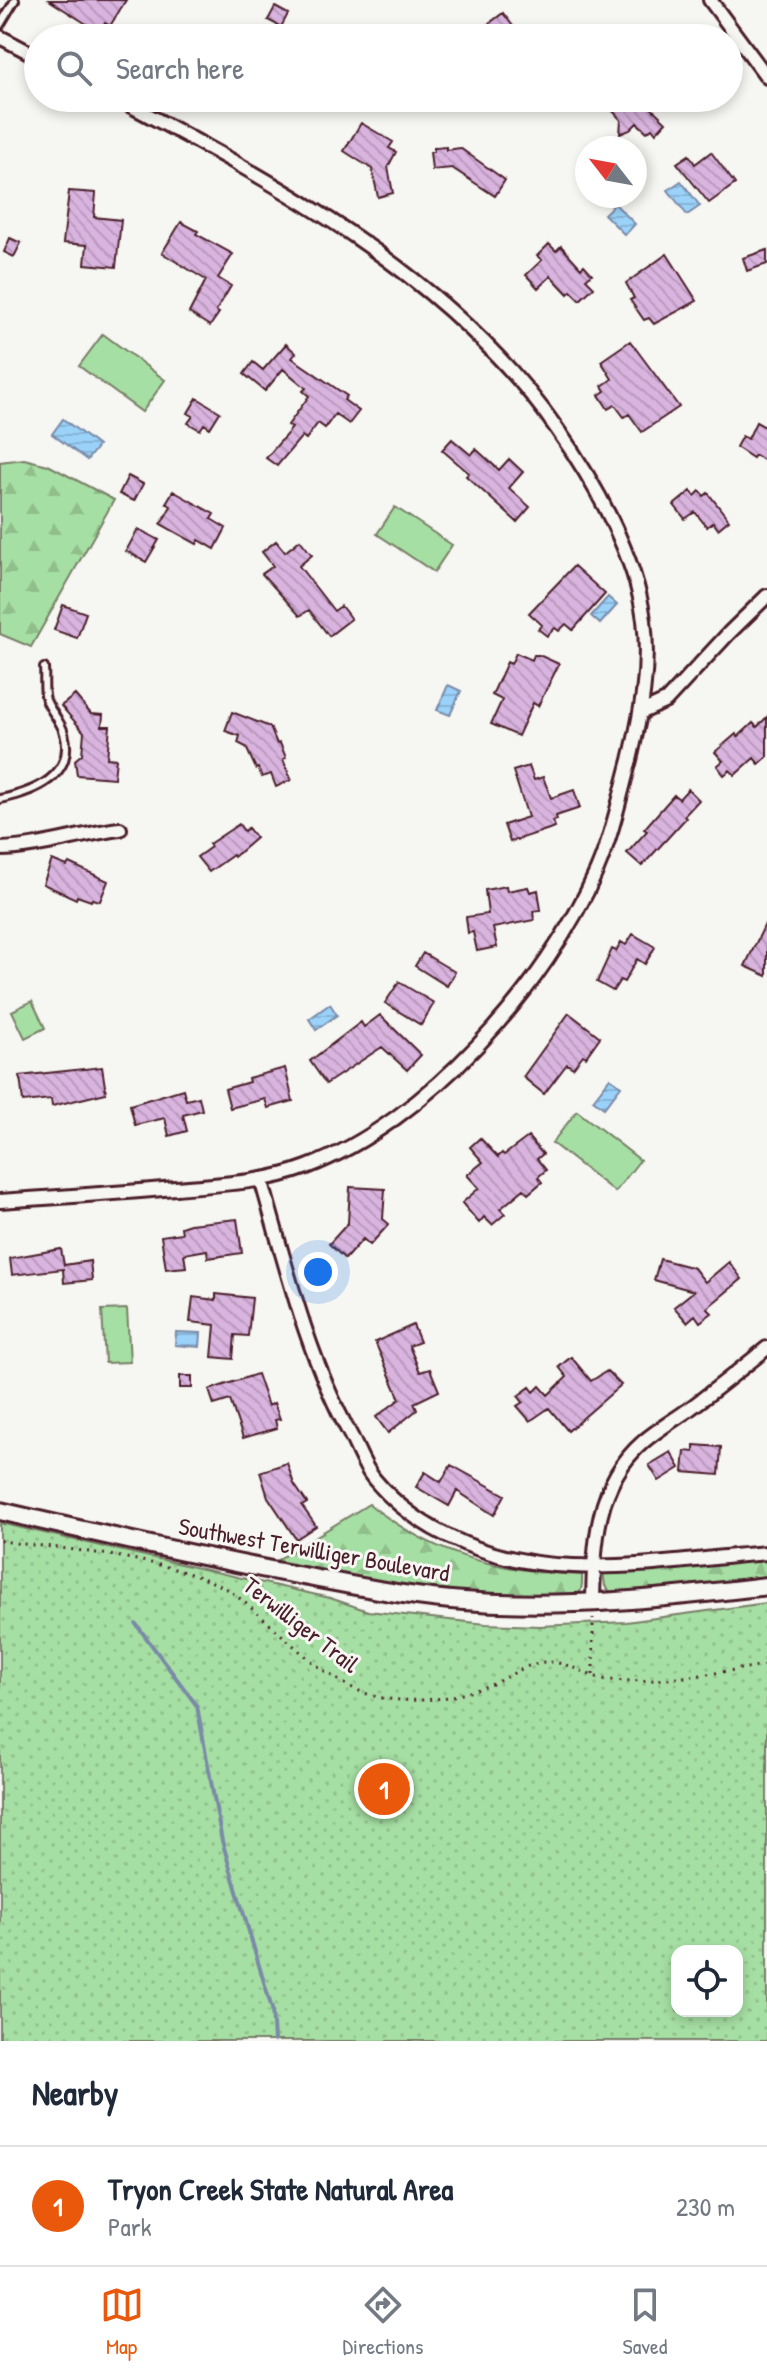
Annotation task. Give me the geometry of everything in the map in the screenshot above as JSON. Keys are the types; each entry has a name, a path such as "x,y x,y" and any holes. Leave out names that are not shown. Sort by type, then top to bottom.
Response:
{"main road":[{"name":"Southwest Terwilliger Boulevard","path":"0,1511 381,1591 489,1603 593,1602 767,1586"}],"street":[{"path":"710,0 728,24"},
{"path":"0,37 24,50"},
{"path":"743,45 767,77"},
{"path":"0,1201 261,1179 287,1174 315,1164 365,1137 440,1082 490,1031 550,954 593,879 611,832 640,713 645,677 646,639 639,591 629,562 597,494 561,433 496,353 414,279 342,228 251,171 142,112"},
{"path":"640,713 672,697 767,596"},
{"path":"0,849 21,848 120,829"},
{"path":"261,1179 311,1349 336,1408 373,1478 413,1515 479,1550 522,1561 594,1566 767,1553"},
{"path":"593,1602 600,1515 624,1462 652,1434 699,1402 767,1348"}],"lane":[{"path":"0,25 15,0"},
{"path":"0,799 30,793 56,774 67,754 64,730 45,699 44,668"}],"path":[{"name":"Terwilliger Trail","path":"0,1540 90,1552 197,1576 236,1595 325,1671 351,1688 380,1697 411,1701 450,1696 489,1685 532,1665 546,1662 565,1664 593,1676 627,1681 659,1680 767,1665"},
{"path":"593,1602 593,1676"}],"green space":[{"path":"103,334 165,380 142,412 79,366"},
{"path":"24,459 48,465 114,500 31,647 0,634 0,462"},
{"path":"395,507 452,545 434,572 377,534"},
{"path":"32,1001 45,1028 25,1038 12,1011"},
{"path":"577,1111 640,1160 615,1192 552,1143"},
{"path":"127,1309 130,1362 105,1363 102,1310"},
{"path":"369,1504 419,1537 469,1558 522,1570 582,1575 580,1591 573,1598 460,1591 385,1582 274,1562"},
{"path":"0,1523 330,1598 368,1611 486,1624 539,1626 626,1622 767,1603 767,2041 0,2041"},
{"path":"767,1559 767,1576 613,1595 605,1586 603,1572"}],"water":[{"path":"681,181 700,206 687,215 668,190"},
{"path":"611,208 619,208 635,224 625,235 604,214"},
{"path":"63,419 98,446 87,460 52,434"},
{"path":"608,597 617,605 600,624 591,616"},
{"path":"448,685 461,691 450,715 437,710"},
{"path":"330,1004 337,1015 316,1030 309,1019"},
{"path":"610,1078 621,1086 604,1108 593,1100"},
{"path":"176,1332 201,1333 200,1347 175,1345"}],"building":[{"path":"49,0 126,0 111,24 86,24"},
{"path":"275,7 288,14 283,24 268,20"},
{"path":"503,13 511,24 488,24"},
{"path":"614,112 656,112 666,122 656,133 652,128 647,132 637,123 620,134 621,120"},
{"path":"361,123 393,142 389,148 396,152 388,167 393,193 378,197 372,169 344,151"},
{"path":"446,147 446,150 460,148 505,180 495,196 452,168 432,170 430,152 434,152 434,148"},
{"path":"711,152 735,184 709,203 677,163 689,155 695,164"},
{"path":"69,191 96,193 94,217 121,220 116,267 85,264 87,245 63,243"},
{"path":"181,222 233,254 218,278 231,286 210,326 189,313 206,280 162,253"},
{"path":"10,238 21,243 14,257 4,252"},
{"path":"549,244 556,251 561,246 581,268 584,265 592,274 586,279 594,287 580,300 571,291 568,294 551,276 538,288 526,275 542,260 537,256"},
{"path":"767,250 767,264 747,271 743,258"},
{"path":"667,254 697,301 654,324 649,318 644,320 630,300 634,298 626,283"},
{"path":"630,341 679,407 642,432 629,414 624,417 615,405 608,409 599,395 605,391 602,386 612,379 601,361"},
{"path":"286,344 296,353 292,358 347,396 344,400 359,411 349,424 335,414 325,428 318,423 306,439 302,436 277,466 266,458 292,428 288,425 309,396 303,391 306,388 283,369 265,391 244,374 253,362 263,370"},
{"path":"197,398 220,412 210,428 204,424 200,430 188,423 193,416 188,413"},
{"path":"756,422 767,428 767,462 755,455 753,458 736,447 742,436 748,439"},
{"path":"452,439 471,455 476,449 499,470 509,459 523,472 509,488 530,507 517,522 442,450"},
{"path":"128,476 143,484 134,501 119,494"},
{"path":"173,491 214,514 211,519 226,528 215,549 199,540 197,544 161,524 171,506 166,503"},
{"path":"691,491 695,496 700,491 704,496 708,493 729,520 718,529 713,522 707,527 695,512 685,519 674,505"},
{"path":"138,529 159,540 146,562 126,551"},
{"path":"300,540 312,555 299,566 334,611 341,606 351,619 329,636 309,610 300,616 262,574 273,566 262,552 276,541 285,552"},
{"path":"574,566 605,594 573,630 566,624 559,631 555,628 547,636 538,629 542,625 529,613"},
{"path":"63,605 86,613 77,638 54,630"},
{"path":"516,653 532,660 534,655 539,655 559,664 538,706 533,703 518,736 491,724 502,700 492,695 507,662 511,664"},
{"path":"75,695 91,714 103,715 102,726 110,726 107,758 116,759 114,778 77,775 75,760 82,754 84,732 61,706"},
{"path":"232,712 270,727 286,758 283,759 291,780 276,787 271,774 262,777 246,747 238,743 240,736 225,731"},
{"path":"767,717 767,757 759,764 754,758 735,775 730,770 724,775 717,766 723,761 715,752 736,734 738,737 753,723 757,727"},
{"path":"529,766 534,780 543,777 551,798 574,790 580,808 556,816 557,820 553,821 555,827 510,842 504,825 528,817 513,771"},
{"path":"688,789 699,800 642,866 627,853 674,795 679,799"},
{"path":"239,824 244,831 248,828 256,838 234,857 209,872 197,857 211,847 209,844"},
{"path":"52,860 67,866 69,863 108,881 100,901 77,896 76,899 43,884"},
{"path":"506,886 507,891 528,887 530,892 538,890 541,910 533,911 534,920 493,928 497,947 477,951 473,932 468,933 466,917 488,914 485,890"},
{"path":"767,920 767,976 745,966"},
{"path":"633,934 655,947 645,964 637,959 624,982 620,980 613,991 597,982 612,949 616,951 621,942 626,945"},
{"path":"423,953 455,972 447,986 415,966"},
{"path":"399,982 434,1003 421,1025 385,1003"},
{"path":"569,1013 600,1037 586,1057 583,1055 573,1068 567,1064 544,1094 523,1077"},
{"path":"380,1015 421,1055 407,1070 382,1047 326,1084 310,1061 361,1022 364,1027"},
{"path":"102,1067 106,1093 52,1106 51,1099 23,1102 20,1076"},
{"path":"285,1068 293,1101 268,1108 265,1099 230,1108 225,1089 249,1082 248,1078"},
{"path":"183,1089 186,1100 199,1097 202,1110 183,1115 187,1131 169,1136 165,1118 135,1125 130,1105"},
{"path":"528,1137 543,1154 537,1159 546,1170 538,1177 542,1182 528,1194 524,1189 500,1209 505,1214 492,1225 484,1217 479,1223 462,1203 479,1188 467,1175 483,1162 470,1147 480,1138 498,1157"},
{"path":"350,1187 385,1189 383,1219 389,1224 370,1245 363,1239 345,1259 329,1244 348,1223"},
{"path":"237,1219 242,1253 208,1258 207,1250 184,1254 186,1267 166,1269 161,1236 182,1233 181,1227 190,1224"},
{"path":"61,1249 64,1265 90,1261 92,1280 64,1283 63,1269 12,1275 10,1258"},
{"path":"660,1259 694,1268 705,1282 729,1262 742,1279 707,1308 712,1313 700,1322 695,1315 687,1322 674,1307 694,1291 654,1280"},
{"path":"216,1294 252,1298 248,1336 235,1335 233,1359 212,1357 215,1325 190,1322 193,1297 216,1300"},
{"path":"413,1325 420,1342 409,1346 420,1372 430,1369 439,1391 414,1403 417,1410 388,1433 376,1417 400,1399 375,1342"},
{"path":"571,1357 591,1381 607,1371 621,1385 568,1431 549,1408 530,1421 517,1406 523,1402 518,1396 530,1387 534,1392 540,1386 548,1395 567,1377 559,1367"},
{"path":"257,1374 268,1406 274,1403 280,1419 275,1420 277,1428 243,1438 230,1400 214,1405 209,1390"},
{"path":"180,1376 192,1376 192,1388 180,1388"},
{"path":"694,1445 721,1447 719,1475 683,1472 685,1451 694,1452"},
{"path":"671,1452 680,1468 659,1481 649,1465"},
{"path":"287,1463 294,1484 307,1503 302,1506 316,1526 296,1539 268,1497 260,1472"},
{"path":"451,1465 505,1495 494,1515 457,1491 449,1506 416,1487 425,1472 441,1482"}],"waterway":[{"path":"136,1624 197,1706 222,1841 272,2009 274,2041"}],"place":[{"name":"Tryon Creek State Natural Area","path":"384,1789"}]}
